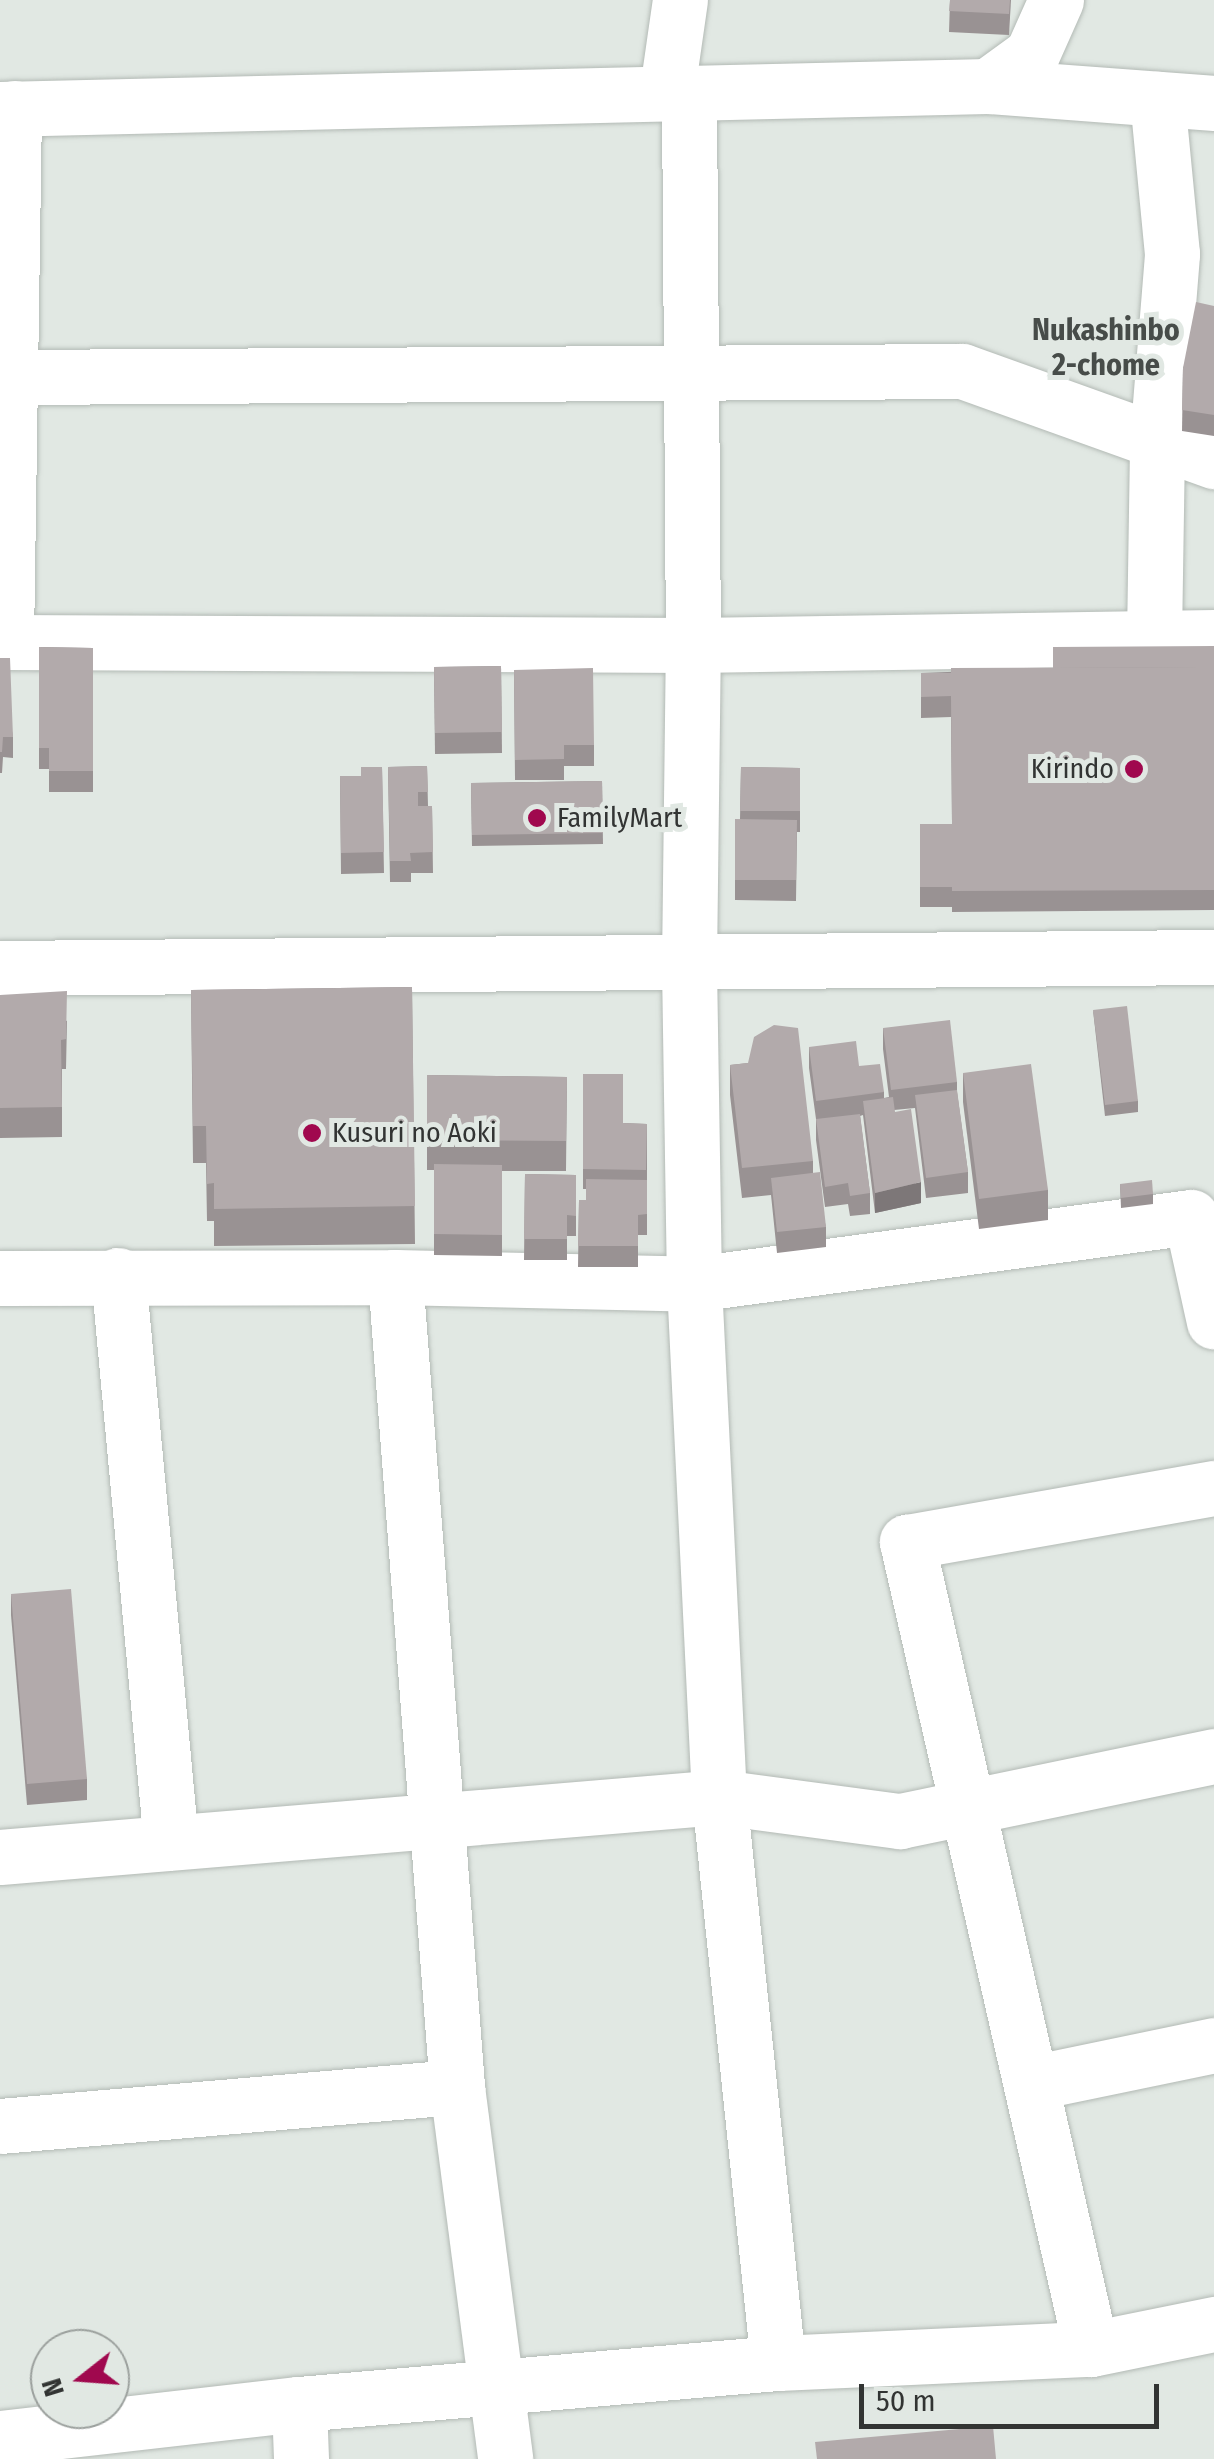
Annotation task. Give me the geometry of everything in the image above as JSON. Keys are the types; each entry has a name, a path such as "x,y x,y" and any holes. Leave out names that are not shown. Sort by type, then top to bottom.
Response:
{"street":[{"path":"680,0 668,76 689,96 693,645 689,964 694,1284 719,1797 778,2364"},
{"path":"988,86 1032,54 1056,0"},
{"path":"1214,102 988,86 7,109 10,377 3,642 693,645 1214,637"},
{"path":"1154,638 1158,442 1172,254 1158,99"},
{"path":"10,377 962,372 1214,462"},
{"path":"0,968 1214,957"},
{"path":"0,1278 118,1274 694,1284 1191,1217 1214,1319"},
{"path":"118,1274 171,1843"},
{"path":"396,1277 457,2087 505,2459"},
{"path":"1091,2349 907,1542 1214,1488"},
{"path":"0,1857 719,1797 900,1821 1214,1756"},
{"path":"1031,2083 1214,2044"},
{"path":"0,2126 457,2087"},
{"path":"0,2438 496,2386 778,2364 1091,2349 1214,2324"},
{"path":"299,2404 301,2459"}],"building":[{"path":"950,0 1010,0 1009,14 949,11"},
{"path":"1196,302 1214,306 1214,415 1182,410 1183,368"},
{"path":"1214,646 1214,674 1204,674 1204,667 1053,668 1053,647"},
{"path":"39,647 93,648 93,771 49,771 49,748 39,748"},
{"path":"0,658 10,658 13,737 3,737 2,752 0,752"},
{"path":"501,666 502,732 435,733 434,667"},
{"path":"1204,667 1204,674 1214,674 1214,890 952,891 952,887 920,887 920,824 952,824 951,696 921,697 921,673 951,673 951,668"},
{"path":"593,668 594,745 564,745 564,759 515,760 514,670"},
{"path":"427,766 428,792 418,792 418,806 432,806 433,852 410,853 411,861 390,861 388,767"},
{"path":"361,767 382,767 384,852 341,853 340,776 361,776"},
{"path":"741,767 800,768 800,811 740,811"},
{"name":"FamilyMart","path":"602,781 603,833 472,835 471,783"},
{"path":"735,819 797,820 796,880 735,880"},
{"path":"412,987 415,1206 214,1209 214,1183 207,1184 206,1126 193,1126 191,990"},
{"path":"67,991 66,1039 61,1040 62,1107 0,1108 0,995"},
{"path":"1127,1006 1138,1101 1105,1105 1093,1010"},
{"path":"950,1020 957,1082 891,1090 883,1028"},
{"path":"774,1025 798,1028 813,1161 742,1168 730,1065 748,1063 754,1037"},
{"path":"856,1041 859,1066 880,1064 884,1092 816,1101 809,1047"},
{"path":"1031,1064 1048,1190 979,1199 963,1073"},
{"path":"583,1074 623,1074 623,1123 647,1124 646,1170 583,1169"},
{"path":"427,1075 567,1077 566,1141 427,1140"},
{"path":"957,1090 968,1172 926,1178 915,1095"},
{"path":"893,1097 895,1112 911,1109 921,1182 875,1193 863,1101"},
{"path":"860,1114 870,1193 850,1196 848,1183 825,1187 816,1119"},
{"path":"434,1164 502,1165 502,1235 434,1234"},
{"path":"820,1172 826,1227 777,1232 771,1178"},
{"path":"525,1174 576,1175 576,1216 567,1215 567,1239 524,1239"},
{"path":"586,1179 647,1180 647,1214 638,1215 638,1246 578,1246 579,1200 586,1200"},
{"path":"1152,1180 1153,1194 1121,1198 1120,1184"},
{"path":"71,1589 87,1779 27,1784 11,1594"},
{"path":"993,2426 996,2459 817,2459 815,2442"}],"place":[{"name":"Kirindo","path":"1134,769"},
{"name":"FamilyMart","path":"537,818"},
{"name":"Kusuri no Aoki","path":"312,1133"}],"district":[{"name":"Nukashinbo 2-chome","path":"1106,347"}]}
